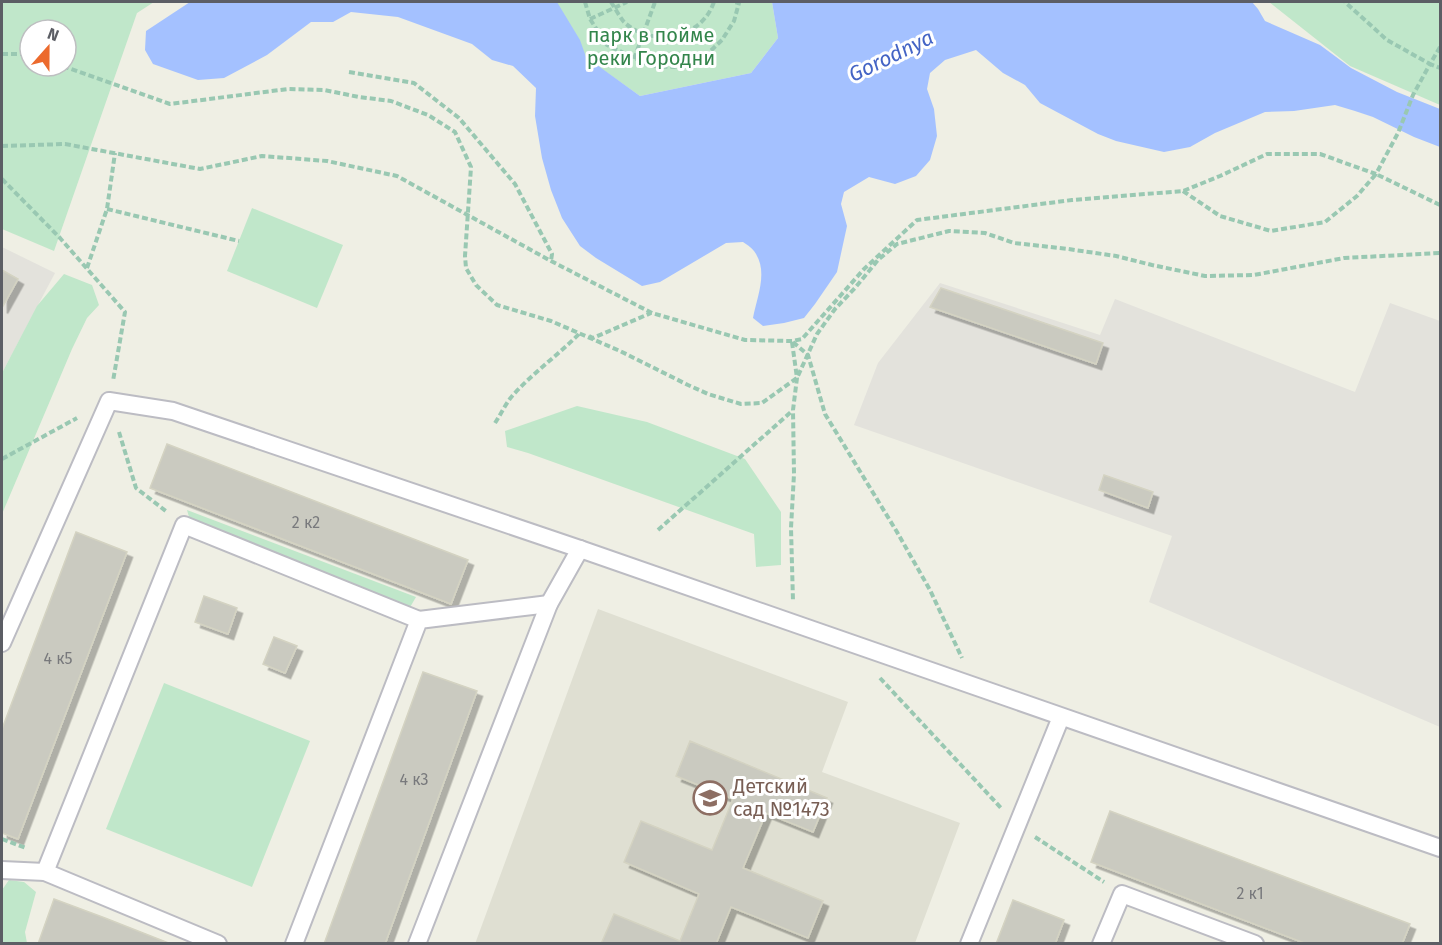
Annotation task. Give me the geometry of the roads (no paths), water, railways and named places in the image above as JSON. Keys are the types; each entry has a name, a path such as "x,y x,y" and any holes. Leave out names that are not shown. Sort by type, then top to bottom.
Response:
{"lane":[{"path":"2,643 109,401 173,411 580,549 1440,848"},
{"path":"45,872 184,525 419,620 549,604"},
{"path":"417,944 549,604 580,549"},
{"path":"294,944 419,620"},
{"path":"969,944 1061,717"},
{"path":"2,870 45,872 218,944"},
{"path":"1101,944 1122,894 1255,944"}],"water":[{"name":"Gorodnya","path":"190,2 557,2 580,40 586,57 640,96 751,73 778,38 772,2 1252,2 1265,21 1320,45 1351,68 1397,92 1440,109 1440,147 1373,117 1335,105 1294,111 1265,112 1215,133 1190,147 1164,152 1116,141 1098,134 1040,103 1025,85 1003,73 976,50 945,60 930,73 927,89 934,109 937,136 930,160 916,176 895,184 869,177 844,192 841,204 847,226 837,272 804,318 763,326 753,318 761,284 761,267 754,251 743,242 726,243 660,282 642,286 580,246 562,218 542,158 535,116 536,88 513,66 492,60 472,44 398,17 351,12 333,22 311,22 267,55 224,78 198,80 153,64 145,50 146,31"}],"place":[{"name":"Детский сад №1473","path":"710,798"}],"park label":[{"name":"парк в пойме реки Городни","path":"651,46"}]}
